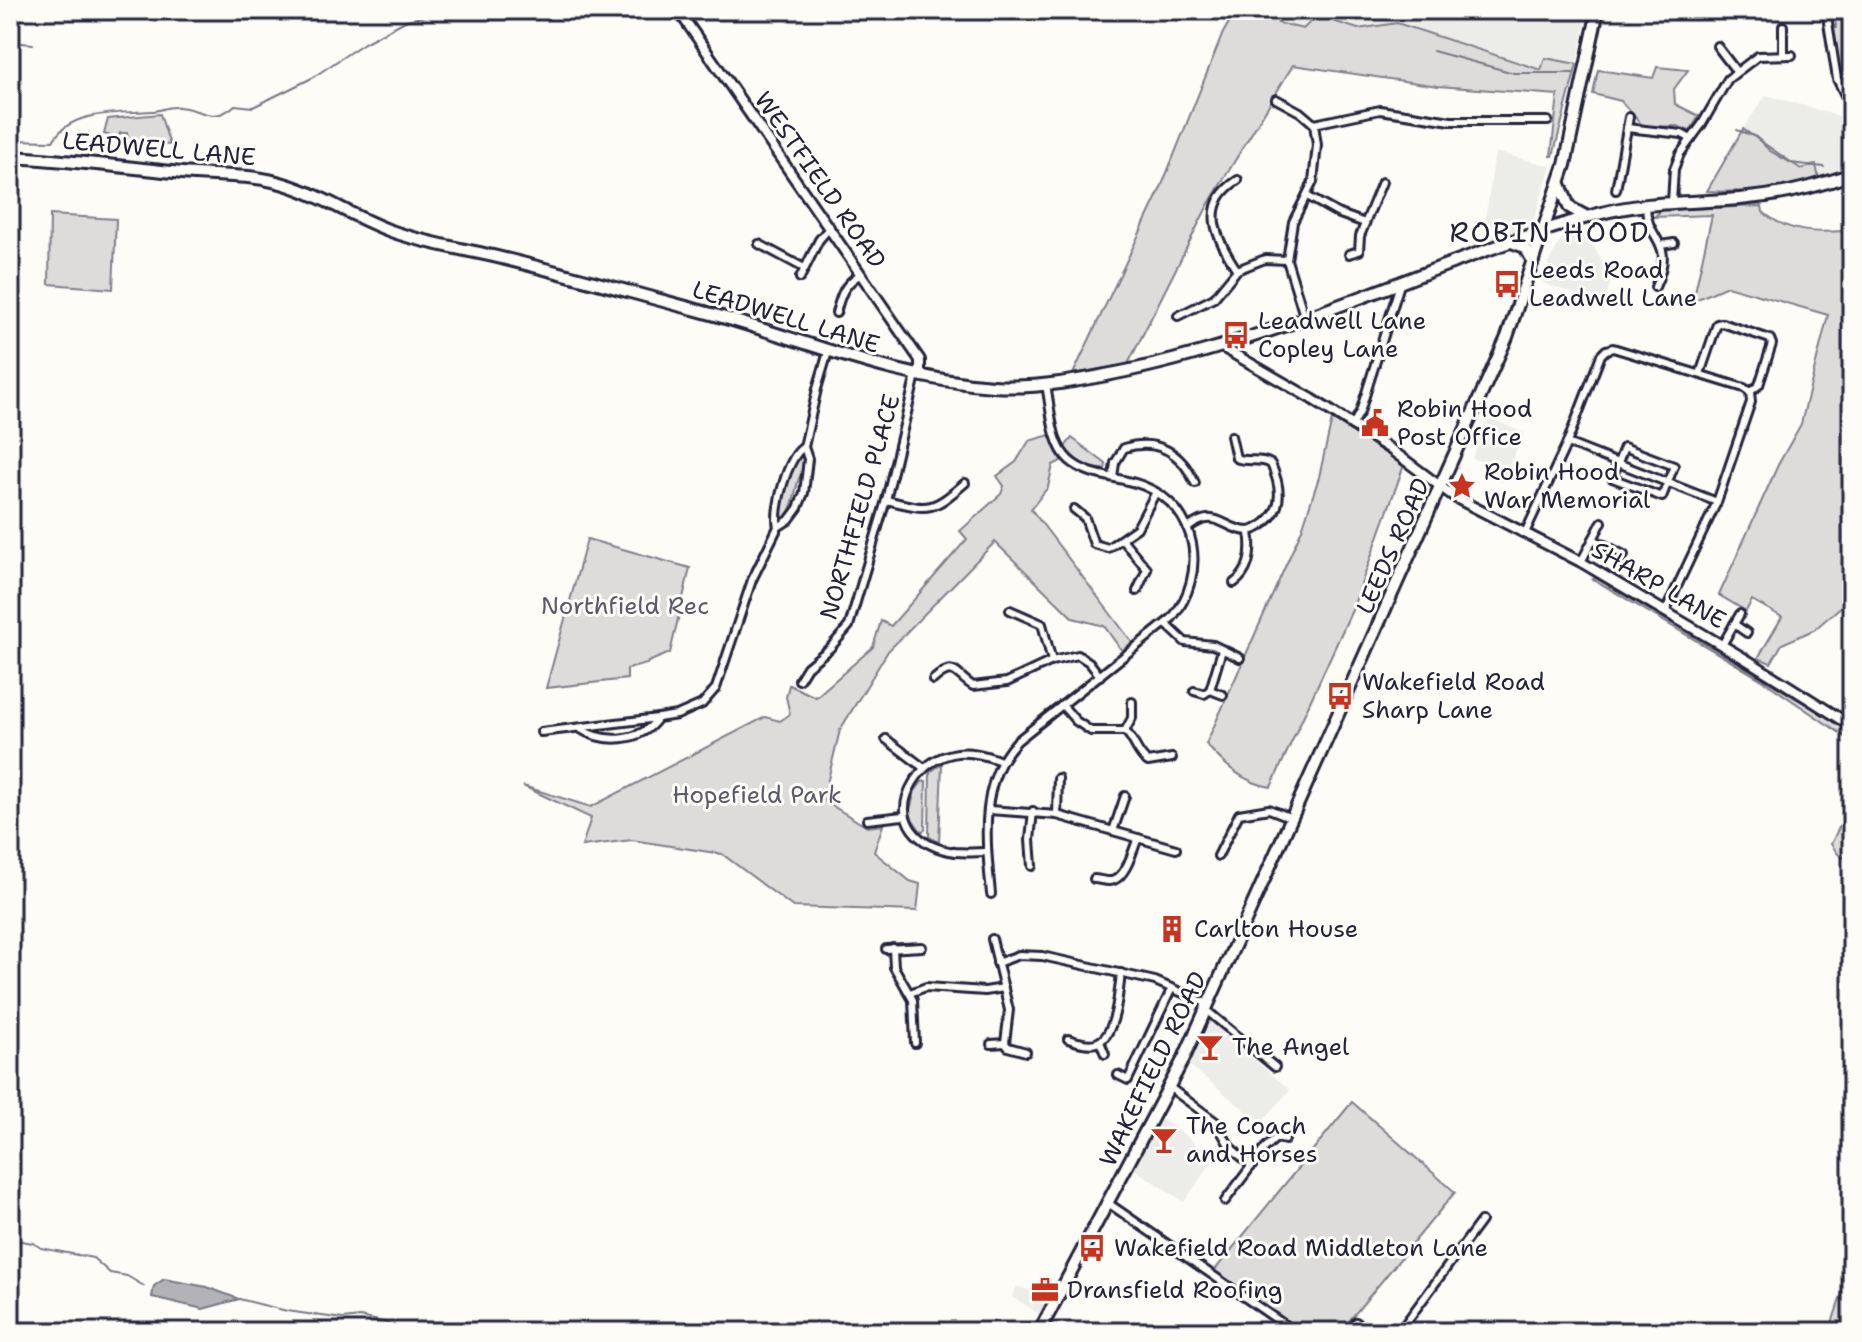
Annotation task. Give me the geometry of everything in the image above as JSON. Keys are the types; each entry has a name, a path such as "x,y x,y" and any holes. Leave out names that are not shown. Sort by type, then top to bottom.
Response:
{"main road":[{"name":"LEEDS ROAD","path":"1292,818 1507,337 1560,183 1598,10"},
{"name":"LEADWELL LANE","path":"10,157 92,161 280,183 393,232 729,319 828,352 918,376 993,386 1046,385 1154,365 1222,347 1305,319 1509,241 1587,217 1646,204 1747,199 1820,186 1852,174"},
{"path":"1560,183 1561,194 1569,207 1587,217"},
{"path":"1509,241 1525,247 1533,261"},
{"name":"WAKEFIELD ROAD","path":"1039,1332 1169,1087 1292,818"}],"street":[{"name":"WESTFIELD ROAD","path":"678,10 920,360 918,376"},
{"path":"1826,10 1837,79 1852,109"},
{"path":"1783,26 1783,54"},
{"path":"1717,46 1736,71"},
{"path":"1672,202 1674,169 1680,154 1728,79 1758,56 1792,55"},
{"path":"1276,99 1314,124 1317,145 1316,167 1307,196 1293,222 1287,260 1305,319"},
{"path":"1314,124 1380,110 1451,121 1548,121"},
{"path":"1616,190 1629,117"},
{"path":"1627,128 1682,134 1691,139"},
{"path":"1237,270 1214,228 1213,219 1222,195 1238,180"},
{"path":"1349,254 1359,251 1365,223 1382,182"},
{"path":"1307,196 1337,213 1365,223"},
{"path":"1646,204 1647,221 1661,245 1664,257 1655,287"},
{"path":"800,278 819,240 830,227"},
{"path":"1661,245 1674,243"},
{"path":"759,244 804,268"},
{"path":"1178,316 1214,298 1237,270 1265,259 1287,260"},
{"path":"836,313 843,288 861,274"},
{"path":"1352,426 1360,412 1401,281"},
{"path":"1700,374 1717,324 1770,339 1772,344 1759,385 1750,392"},
{"name":"SHARP LANE","path":"1222,347 1406,460 1441,488 1581,562 1852,726"},
{"path":"1525,533 1567,443 1601,355 1606,350 1613,348 1750,392"},
{"path":"541,732 677,715 702,704 716,688 752,580 778,527 789,520 804,493 808,459 804,447 828,352"},
{"name":"NORTHFIELD PLACE","path":"799,680 807,667 830,648 849,626 918,376"},
{"path":"991,894 987,852 989,810 991,790 1001,761 1017,741 1166,624 1186,598 1193,578 1195,559 1188,528 1177,511 1156,492 1080,467 1063,453 1058,444 1046,385"},
{"path":"1665,612 1717,502 1751,402 1750,392"},
{"path":"1188,528 1204,519 1215,519 1249,531 1275,513 1280,494 1271,464 1236,458 1231,436"},
{"path":"1567,443 1717,502"},
{"path":"1113,477 1115,463 1124,448 1142,444 1162,446 1173,452 1190,471 1195,483"},
{"path":"778,527 776,514 784,484 793,458 804,447"},
{"path":"1624,447 1674,466 1668,482 1662,497 1612,478 1624,447"},
{"path":"1190,471 1197,465"},
{"path":"886,500 930,508 965,483"},
{"path":"1074,509 1085,518 1094,544 1108,548 1137,528 1156,492"},
{"path":"1581,562 1602,522"},
{"path":"1234,583 1242,578 1250,554 1249,531"},
{"path":"1122,539 1147,569 1137,591"},
{"path":"1593,539 1624,555 1619,563"},
{"path":"1242,578 1250,587"},
{"path":"1010,610 1042,624 1052,661"},
{"path":"1722,645 1740,614"},
{"path":"1166,624 1185,642 1202,642 1240,658"},
{"path":"1734,624 1747,633"},
{"path":"1197,695 1210,690 1222,650"},
{"path":"933,680 946,669 959,673 973,686 1007,682 1052,661 1078,655 1089,662 1100,676"},
{"path":"1017,677 1022,688"},
{"path":"1210,690 1223,695"},
{"path":"1125,731 1132,718 1132,702"},
{"path":"1062,705 1076,721 1091,731 1125,731 1134,739 1148,762 1172,758"},
{"path":"579,728 593,736 621,739 651,727 658,718"},
{"path":"886,739 924,768"},
{"path":"987,852 955,852 940,848 915,833 903,816 908,792 924,768 954,753 969,752 1001,761"},
{"path":"1057,815 1058,778"},
{"path":"1113,831 1125,796"},
{"path":"1218,856 1239,814 1269,809 1292,818"},
{"path":"989,810 1057,815 1176,849"},
{"path":"1032,866 1030,840 1033,811"},
{"path":"867,820 903,816"},
{"path":"1094,879 1117,879 1127,865 1138,838"},
{"path":"992,939 1009,1010 1005,1043 1008,1047 1026,1052"},
{"path":"915,1043 910,993 894,967 890,948 922,947"},
{"path":"997,963 1029,954 1121,973 1172,988 1207,1007 1275,1067"},
{"path":"1100,1042 1115,1016 1121,973"},
{"path":"910,993 926,987 985,991 1004,988"},
{"path":"1118,1075 1128,1080 1172,988"},
{"path":"914,1024 926,1025"},
{"path":"1068,1039 1082,1043 1100,1042"},
{"path":"1100,1042 1105,1054"},
{"path":"991,1044 1005,1043"},
{"path":"1169,1087 1216,1122 1230,1147 1252,1166"},
{"path":"1225,1201 1277,1135 1285,1140"},
{"path":"1226,1181 1234,1188"},
{"path":"1108,1203 1295,1332"},
{"path":"1399,1332 1481,1221"},
{"path":"1356,1322 1369,1332"}],"shaded area":[{"path":"1284,10 1588,10 1577,64 1545,58 1541,71 1397,23 1358,29 1317,16 1303,29 1278,23"},
{"path":"1766,95 1852,120 1852,167 1819,179 1816,165 1801,169 1743,129"},
{"path":"1495,152 1551,166 1532,225 1482,243"},
{"path":"1583,228 1612,278 1604,304 1543,283 1559,243 1565,235"},
{"path":"1490,418 1524,433 1502,482 1484,474 1487,464 1472,458"},
{"path":"1209,1021 1290,1090 1261,1123 1188,1064"},
{"path":"1161,1119 1213,1160 1184,1202 1134,1169"},
{"path":"164,1279 207,1287 239,1299 203,1309 152,1297 154,1286"},
{"path":"1017,1286 1048,1297 1039,1314 1012,1297"}],"green space":[{"path":"1236,10 1284,10 1278,23 1303,29 1317,16 1358,29 1397,23 1541,70 1545,58 1577,64 1553,156 1558,95 1438,86 1293,65 1208,205 1128,364 1073,374 1160,190 1223,33"},
{"path":"1835,10 1852,10 1852,103 1838,73 1831,30 1836,28"},
{"path":"1657,67 1688,70 1674,89 1675,104 1699,116 1690,131 1677,126 1650,127 1641,124 1621,101 1593,94 1598,70 1653,78"},
{"path":"160,114 170,145 128,142 127,133 120,133 118,138 104,134 108,119"},
{"path":"1743,129 1801,169 1816,165 1819,179 1763,190 1707,191"},
{"path":"1852,184 1852,597 1814,630 1782,644 1771,663 1758,658 1782,617 1752,600 1746,611 1719,595 1778,465 1801,424 1828,315 1727,286 1693,301 1712,215 1654,217 1662,210 1762,206 1763,212 1772,219 1792,228 1845,231 1844,191"},
{"path":"50,215 116,219 113,289 49,284"},
{"path":"1332,419 1404,465 1352,610 1271,787 1252,782 1235,772 1206,744 1302,529 1319,477"},
{"name":"Hopefield Park","path":"1050,435 1061,461 1053,465 1048,487 1031,509 1132,642 1122,651 1104,626 1073,618 995,542 888,651 840,730 823,800 867,827 883,825 874,852 910,881 920,884 917,911 793,907 722,854 632,840 582,846 591,818 523,786 591,807 765,717 780,721 790,714 786,697 789,685 816,697 873,647 881,621 891,626 967,539 960,531 1001,494 1004,486 997,476 1016,462 1029,441"},
{"path":"1072,438 1106,464 1105,469 1087,466 1073,456 1065,447"},
{"path":"800,454 805,456 805,468 798,480 790,509 780,521 785,487"},
{"name":"Northfield Rec","path":"587,539 690,568 670,653 627,669 627,679 546,688"},
{"path":"1593,579 1852,733 1852,741 1762,680"},
{"path":"942,764 939,842 929,837 930,772"},
{"path":"926,781 923,831 909,814 915,791"},
{"path":"1852,812 1852,853 1849,861 1838,854 1831,844 1843,819"},
{"path":"1352,1102 1455,1192 1340,1332 1302,1332 1214,1271"},
{"path":"1852,1248 1852,1307 1843,1332 1829,1332 1844,1287"}],"waterway":[{"path":"10,140 53,141 71,123 111,113 173,107 213,115 235,105 253,107 312,78 364,43 407,20 452,10"},
{"path":"10,42 33,44"},
{"path":"1433,51 1514,73 1573,73"},
{"path":"1737,130 1756,137 1770,151 1791,163 1824,167"},
{"path":"10,1239 93,1258 110,1273 127,1276 144,1286"},
{"path":"239,1299 287,1311 343,1319 360,1317 411,1332"}],"place":[{"name":"Leeds Road Leadwell Lane","path":"1507,284"},
{"name":"Leadwell Lane Copley Lane","path":"1236,335"},
{"name":"Robin Hood Post Office","path":"1375,423"},
{"name":"Robin Hood War Memorial","path":"1462,486"},
{"name":"Wakefield Road Sharp Lane","path":"1340,696"},
{"name":"Carlton House","path":"1172,929"},
{"name":"The Angel","path":"1210,1047"},
{"name":"The Coach and Horses","path":"1164,1140"},
{"name":"Wakefield Road Middleton Lane","path":"1092,1248"},
{"name":"Dransfield Roofing","path":"1045,1290"}],"district":[{"name":"ROBIN HOOD","path":"1550,232"}]}
